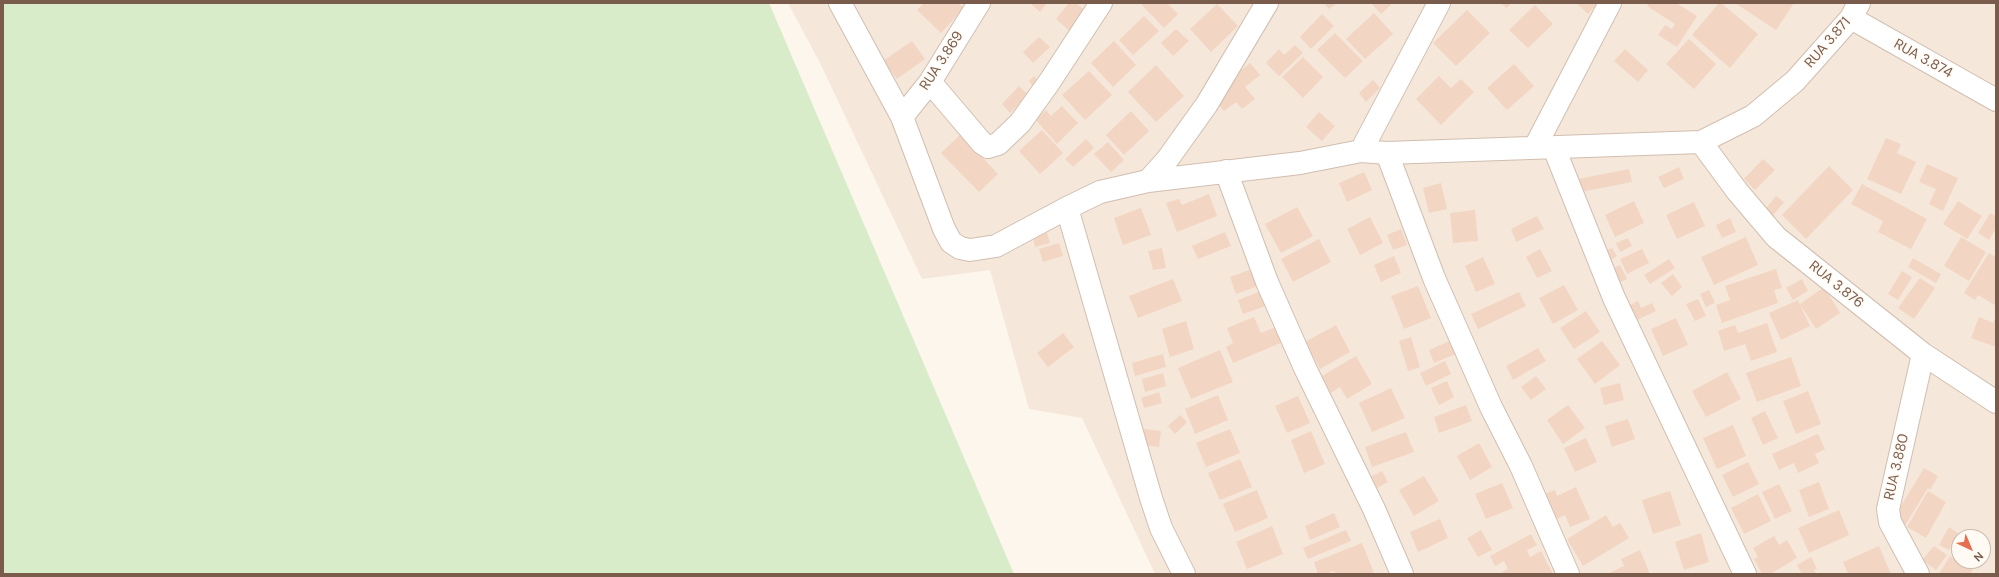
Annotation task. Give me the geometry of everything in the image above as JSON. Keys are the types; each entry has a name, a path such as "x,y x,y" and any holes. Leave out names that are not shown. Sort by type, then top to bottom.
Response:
{"street":[{"path":"840,3 902,118 944,229 951,242 960,248 970,250 996,246 1100,192 1148,181 1300,163 1361,151 1387,153 1701,142"},
{"name":"RUA 3.869","path":"902,118 930,82 979,3"},
{"path":"930,82 982,144 988,147 998,144 1020,123 1046,87 1101,3"},
{"path":"1148,181 1167,160 1195,122 1267,3"},
{"path":"1361,151 1439,3"},
{"path":"1610,3 1544,147 1745,574"},
{"name":"RUA 3.871","path":"1701,142 1753,116 1795,81 1855,10"},
{"name":"RUA 3.874","path":"1855,10 1996,100"},
{"name":"RUA 3.876","path":"1701,142 1737,190 1776,236 1923,354 1996,402"},
{"path":"1387,153 1434,278 1491,407 1521,466 1568,574"},
{"path":"1226,171 1266,282 1305,368 1374,509 1402,574"},
{"path":"1067,208 1150,498 1161,528 1184,574"},
{"name":"RUA 3.880","path":"1918,574 1890,522 1888,509 1923,354"}],"shaded area":[{"path":"788,3 1996,3 1996,574 1155,574 1082,418 1029,409 990,270 922,279 821,65"}],"green space":[{"path":"3,3 769,3 1014,574 3,574"}],"building":[{"path":"924,3 958,3 964,8 941,33 917,10"},
{"path":"1030,3 1047,3 1040,12"},
{"path":"1069,3 1076,3 1090,15 1073,34 1056,19"},
{"path":"1140,3 1167,3 1178,14 1164,28"},
{"path":"1324,3 1337,3 1329,9"},
{"path":"1371,3 1389,3 1391,5 1381,14"},
{"path":"1501,3 1512,3 1506,8"},
{"path":"1576,3 1598,3 1588,14"},
{"path":"1649,3 1676,3 1697,16 1677,47 1658,35 1665,25 1672,29 1675,24 1647,6"},
{"path":"1719,3 1721,3 1758,34 1730,68 1692,35"},
{"path":"1735,3 1794,3 1776,30"},
{"path":"1217,4 1238,26 1211,52 1190,29"},
{"path":"1535,5 1553,24 1528,48 1509,30"},
{"path":"1467,10 1490,33 1456,66 1433,43"},
{"path":"1374,13 1393,34 1365,59 1346,39"},
{"path":"1322,14 1334,26 1311,49 1300,37"},
{"path":"1144,16 1159,31 1133,55 1119,40"},
{"path":"1176,29 1189,41 1173,56 1161,43"},
{"path":"1335,33 1363,61 1345,78 1317,50"},
{"path":"1039,37 1050,47 1033,63 1023,52"},
{"path":"1689,39 1716,64 1694,89 1666,64"},
{"path":"912,41 925,59 897,79 883,61"},
{"path":"1114,41 1136,65 1113,87 1091,63"},
{"path":"1295,45 1303,53 1279,76 1266,63 1279,49 1284,55"},
{"path":"1625,49 1648,70 1638,82 1614,61"},
{"path":"1303,57 1323,77 1303,98 1282,77"},
{"path":"1250,63 1260,75 1245,87 1255,99 1242,109 1236,102 1224,111 1216,101 1227,92 1222,86"},
{"path":"1514,64 1534,86 1507,110 1487,88"},
{"path":"1156,65 1184,96 1156,122 1128,92"},
{"path":"1089,71 1112,95 1085,120 1062,95"},
{"path":"1034,76 1040,83 1034,88 1029,81"},
{"path":"1439,76 1451,88 1461,79 1474,92 1441,125 1416,99"},
{"path":"1373,80 1380,88 1366,102 1359,93"},
{"path":"1019,86 1028,95 1010,113 1002,104"},
{"path":"1062,106 1078,123 1057,144 1036,120 1046,110 1051,116"},
{"path":"1131,111 1149,131 1124,155 1106,135"},
{"path":"1319,112 1335,126 1322,141 1306,127"},
{"path":"1042,130 1063,153 1040,174 1019,151"},
{"path":"961,134 998,174 979,192 941,153"},
{"path":"1886,138 1901,144 1897,153 1916,162 1901,194 1867,179"},
{"path":"1086,139 1094,148 1073,167 1065,159"},
{"path":"1108,142 1124,160 1111,172 1094,154"},
{"path":"1763,159 1775,170 1755,190 1744,179"},
{"path":"1927,164 1958,178 1943,211 1929,204 1936,189 1919,182"},
{"path":"1829,166 1853,190 1806,239 1782,215"},
{"path":"1679,167 1684,179 1664,188 1658,177"},
{"path":"1629,169 1632,182 1581,192 1578,179"},
{"path":"1364,172 1372,190 1347,202 1339,183"},
{"path":"1441,183 1447,209 1429,213 1423,188"},
{"path":"1862,184 1927,219 1911,249 1878,232 1883,221 1851,204"},
{"path":"1209,194 1217,216 1177,232 1166,203 1179,199 1182,205"},
{"path":"1776,196 1784,202 1770,219 1763,212"},
{"path":"1634,201 1644,223 1615,237 1605,215"},
{"path":"1958,201 1982,216 1967,239 1943,224"},
{"path":"1694,202 1705,226 1677,239 1666,215"},
{"path":"1297,207 1313,236 1281,253 1265,224"},
{"path":"1141,208 1151,235 1123,245 1114,218"},
{"path":"1475,210 1478,241 1453,243 1450,213"},
{"path":"1990,213 1996,216 1996,228 1989,240 1978,233"},
{"path":"1537,216 1544,229 1516,242 1511,229"},
{"path":"1370,217 1383,243 1360,255 1347,229"},
{"path":"1730,218 1736,232 1722,238 1716,225"},
{"path":"1401,229 1407,245 1393,250 1387,235"},
{"path":"1225,232 1231,246 1198,259 1192,246"},
{"path":"1047,233 1050,243 1035,247 1033,237"},
{"path":"1746,237 1758,265 1714,285 1701,257"},
{"path":"1961,237 1986,252 1969,281 1944,266"},
{"path":"1628,238 1632,246 1620,252 1616,243"},
{"path":"1319,239 1331,262 1293,282 1281,259"},
{"path":"1059,243 1063,256 1043,262 1039,249"},
{"path":"1162,248 1166,268 1153,270 1148,251"},
{"path":"1612,248 1617,256 1609,261 1604,252"},
{"path":"1540,249 1552,271 1537,278 1526,257"},
{"path":"1642,249 1649,263 1627,274 1620,259"},
{"path":"1989,253 1996,257 1995,305 1978,295 1975,300 1964,293"},
{"path":"1394,256 1401,273 1381,282 1374,265"},
{"path":"1483,257 1495,284 1476,292 1465,266"},
{"path":"1913,258 1941,274 1936,283 1908,267"},
{"path":"1669,259 1675,268 1650,284 1644,275"},
{"path":"1620,265 1627,279 1613,286 1606,272"},
{"path":"1252,269 1258,286 1236,294 1230,277"},
{"path":"1776,269 1782,288 1774,290 1778,303 1722,323 1716,305 1730,300 1725,286"},
{"path":"1902,271 1912,277 1898,300 1888,294"},
{"path":"1673,274 1682,287 1672,296 1661,283"},
{"path":"1920,278 1935,288 1914,319 1898,308"},
{"path":"1173,279 1182,301 1138,318 1129,296"},
{"path":"1802,279 1808,291 1793,300 1786,288"},
{"path":"1564,285 1578,310 1553,324 1539,298"},
{"path":"1418,286 1431,318 1404,329 1391,296"},
{"path":"1824,287 1840,313 1816,329 1800,304"},
{"path":"1709,290 1715,303 1706,307 1700,294"},
{"path":"1261,291 1266,306 1243,314 1238,300"},
{"path":"1519,292 1526,306 1478,329 1471,314"},
{"path":"1698,299 1706,316 1695,321 1686,304"},
{"path":"1798,300 1810,326 1781,340 1769,313"},
{"path":"1638,301 1641,308 1652,303 1656,311 1633,322 1626,307"},
{"path":"1586,311 1600,332 1574,349 1560,328"},
{"path":"1996,316 1996,347 1971,338 1979,317 1993,323"},
{"path":"1254,317 1261,333 1276,327 1283,342 1233,363 1226,347 1233,343 1227,328"},
{"path":"1676,318 1688,345 1663,356 1651,329"},
{"path":"1186,321 1194,349 1170,357 1162,329"},
{"path":"1767,323 1777,352 1751,361 1745,344 1724,351 1718,331 1735,325 1738,333"},
{"path":"1336,325 1350,352 1320,369 1305,342"},
{"path":"1063,333 1074,347 1048,367 1037,353"},
{"path":"1411,337 1420,367 1408,371 1399,341"},
{"path":"1452,340 1458,353 1434,363 1429,350"},
{"path":"1602,341 1620,365 1595,384 1577,359"},
{"path":"1538,348 1546,361 1513,380 1506,366"},
{"path":"1220,350 1233,382 1191,399 1178,368"},
{"path":"1163,354 1166,367 1135,376 1132,363"},
{"path":"1356,356 1372,384 1347,399 1340,387 1331,393 1322,376"},
{"path":"1791,357 1801,386 1757,402 1746,373"},
{"path":"1445,361 1451,374 1426,386 1420,373"},
{"path":"1727,372 1741,399 1706,417 1692,391"},
{"path":"1163,373 1166,386 1145,392 1142,379"},
{"path":"1536,376 1546,389 1531,400 1521,387"},
{"path":"1447,381 1454,397 1439,405 1431,388"},
{"path":"1620,383 1624,400 1604,405 1600,388"},
{"path":"1391,388 1405,418 1372,432 1359,403"},
{"path":"1808,391 1821,424 1796,434 1783,401"},
{"path":"1159,392 1162,403 1144,408 1141,398"},
{"path":"1218,395 1228,420 1195,434 1185,409"},
{"path":"1298,396 1310,423 1287,433 1275,406"},
{"path":"1466,405 1472,421 1439,433 1434,417"},
{"path":"1568,405 1585,428 1563,444 1547,420"},
{"path":"1765,411 1778,438 1763,445 1751,418"},
{"path":"1180,415 1187,422 1175,434 1168,426"},
{"path":"1628,419 1635,439 1612,447 1605,426"},
{"path":"1733,425 1746,456 1717,469 1703,438"},
{"path":"1144,429 1161,431 1159,447 1143,445"},
{"path":"1230,429 1240,453 1206,467 1196,443"},
{"path":"1311,431 1325,464 1304,473 1291,440"},
{"path":"1406,432 1414,452 1372,467 1365,447"},
{"path":"1818,434 1825,449 1815,454 1819,463 1798,473 1794,463 1779,470 1772,454"},
{"path":"1586,438 1597,462 1575,472 1564,448"},
{"path":"1479,443 1492,467 1470,480 1457,456"},
{"path":"1240,459 1252,487 1220,500 1208,473"},
{"path":"1748,462 1759,484 1733,497 1722,475"},
{"path":"1924,468 1938,476 1930,490 1928,488 1904,527 1889,518 1898,511"},
{"path":"1382,471 1388,482 1371,491 1364,480"},
{"path":"1424,476 1439,501 1414,516 1399,490"},
{"path":"1819,482 1829,509 1809,517 1799,490"},
{"path":"1502,483 1513,508 1486,519 1475,494"},
{"path":"1779,484 1792,511 1775,519 1762,492"},
{"path":"1576,487 1590,519 1570,527 1565,515 1555,520 1545,494 1555,490 1557,496"},
{"path":"1257,490 1268,518 1235,532 1223,504"},
{"path":"1670,491 1681,525 1653,534 1642,500"},
{"path":"1928,491 1946,502 1926,538 1907,527"},
{"path":"1758,494 1771,521 1744,534 1731,508"},
{"path":"1839,510 1849,535 1809,553 1798,528"},
{"path":"1334,513 1340,527 1310,540 1305,526"},
{"path":"1606,515 1613,527 1620,523 1629,538 1583,566 1567,539"},
{"path":"1440,519 1448,538 1418,552 1410,532"},
{"path":"1272,526 1283,554 1247,569 1236,542"},
{"path":"1949,527 1952,529 1951,546 1949,550 1939,545"},
{"path":"1346,530 1351,541 1308,559 1303,548"},
{"path":"1481,530 1492,550 1478,557 1467,538"},
{"path":"1701,533 1709,562 1684,570 1675,542"},
{"path":"1531,534 1537,545 1527,550 1530,557 1541,551 1553,574 1503,574 1502,572 1508,569 1504,561 1495,566 1490,556"},
{"path":"1774,536 1779,545 1787,540 1797,558 1770,574 1762,574 1754,559 1758,557 1753,548"},
{"path":"1362,543 1374,573 1335,574 1334,571 1326,574 1318,574 1314,562"},
{"path":"1879,546 1891,574 1848,574 1843,562"},
{"path":"1934,546 1947,555 1936,570 1922,560"},
{"path":"1640,550 1650,574 1607,574 1624,566 1621,559"},
{"path":"1950,556 1951,569 1973,569 1970,574 1939,574"},
{"path":"1811,557 1817,569 1814,570 1816,574 1802,574 1797,565"}]}
